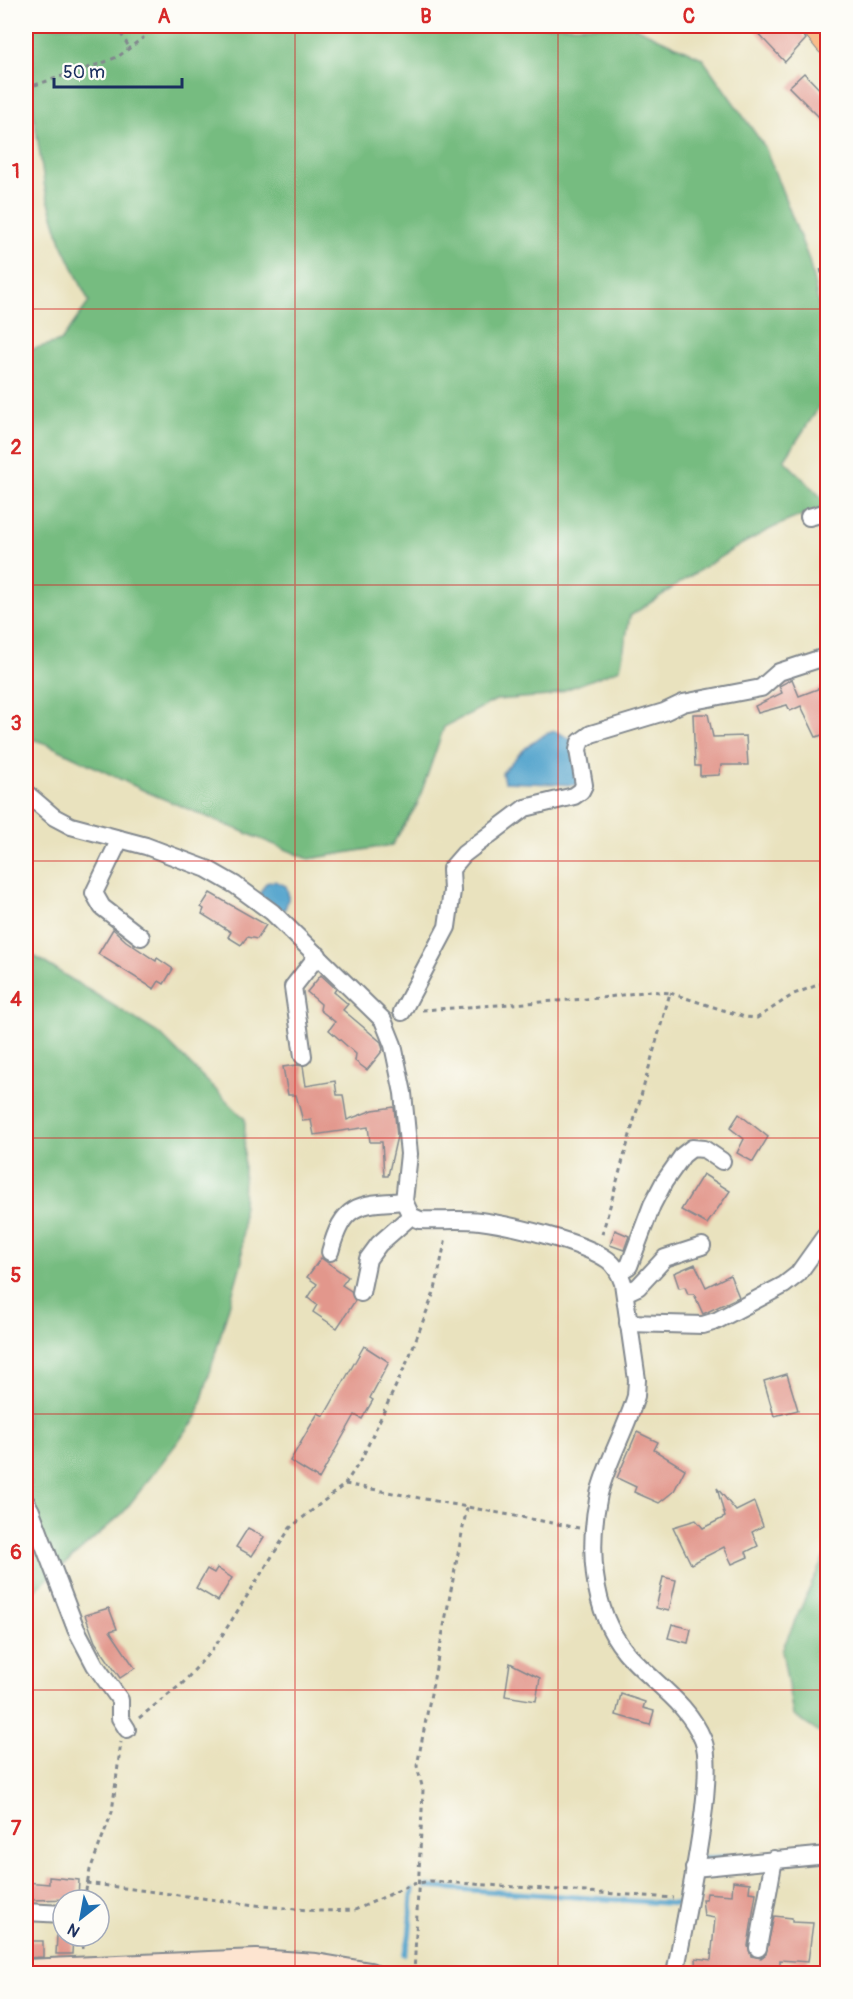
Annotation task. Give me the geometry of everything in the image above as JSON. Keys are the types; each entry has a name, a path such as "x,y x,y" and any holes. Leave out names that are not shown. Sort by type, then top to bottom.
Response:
{"main road":[{"path":"814,26 828,42"},
{"path":"26,1971 194,1969 256,1961 297,1968 370,1974"}],"street":[{"path":"809,517 828,512"},
{"path":"402,1012 443,938 452,891 452,869 464,854 525,808 574,796 581,791 584,785 578,750 580,742 591,734 663,712 683,703 761,688 779,672 828,656"},
{"path":"26,793 54,817 71,826 120,839 207,869 235,885 272,912 383,1020 393,1045 403,1093 409,1154 407,1209 368,1259 362,1293"},
{"path":"120,839 94,893 102,907 141,937"},
{"path":"303,1056 293,987 318,955"},
{"path":"619,1272 629,1266 634,1258 652,1205 683,1155 692,1148 704,1149 722,1161"},
{"path":"330,1252 336,1230 348,1212 370,1204 407,1209 420,1220 477,1221 542,1234 597,1254 609,1260 619,1272 625,1293 637,1380 636,1396 599,1494 594,1531 598,1592 614,1635 626,1652 689,1716 704,1740 707,1776 694,1868 675,1974"},
{"path":"628,1323 703,1325 716,1321 784,1285 798,1274 828,1232"},
{"path":"625,1293 638,1287 664,1258 702,1246"},
{"path":"26,1502 76,1629 95,1665 120,1700 120,1718 127,1729"},
{"path":"694,1868 774,1859 828,1856"},
{"path":"758,1948 774,1859"},
{"path":"26,1912 51,1913"}],"path":[{"path":"116,26 129,48"},
{"path":"26,88 105,62 144,37"},
{"path":"820,269 828,298"},
{"path":"402,1012 601,998 650,992 670,993 745,1017 757,1018 794,994 828,981"},
{"path":"597,1254 670,993"},
{"path":"85,1888 112,1812 121,1742 127,1729 183,1683 216,1645 290,1528 345,1484 361,1460 408,1360 435,1290 449,1221"},
{"path":"345,1484 594,1531"},
{"path":"414,1974 416,1911 421,1883 423,1785 417,1766 467,1507"},
{"path":"86,1883 319,1911 355,1910 412,1884 430,1881 676,1898"}],"green space":[{"path":"26,26 633,26 702,58 765,147 809,260 827,343 827,395 784,460 827,503 827,507 775,527 750,540 630,616 620,669 549,696 496,700 444,727 417,805 392,845 309,859 147,792 47,744 26,737 26,351 61,341 89,302 61,242 45,189 31,95 26,91"},
{"path":"26,951 161,1035 245,1119 242,1261 197,1417 123,1513 26,1598"},
{"path":"827,1550 827,1738 793,1715 782,1650"}],"water":[{"path":"555,731 572,740 578,785 504,782 502,773 519,754 540,737"},
{"path":"275,881 286,886 288,899 284,911 259,895 266,883"}],"building":[{"path":"751,26 790,26 794,30 798,28 806,39 785,62"},
{"path":"804,73 828,98 828,126 789,87"},
{"path":"792,679 799,696 828,685 828,733 816,737 801,706 790,711 787,705 758,713 755,706 782,693 779,686"},
{"path":"693,714 708,714 713,737 746,736 748,765 721,765 719,775 700,776 700,766 695,766"},
{"path":"210,893 266,925 257,939 247,937 241,945 228,937 231,932 202,914 204,909 201,907"},
{"path":"113,929 126,941 156,961 157,958 173,969 164,984 159,981 154,989 98,954"},
{"path":"321,975 336,989 334,992 348,1004 343,1010 381,1042 383,1050 367,1070 355,1061 356,1054 329,1030 335,1022 320,1010 321,1004 307,992"},
{"path":"303,1066 306,1086 335,1081 337,1095 343,1095 347,1120 373,1110 394,1107 397,1136 388,1176 384,1176 382,1142 370,1142 368,1127 314,1135 311,1120 303,1121 296,1095 288,1095 283,1067"},
{"path":"739,1114 768,1137 753,1162 737,1153 744,1139 730,1128"},
{"path":"703,1174 730,1191 707,1224 681,1210"},
{"path":"615,1230 629,1236 624,1250 610,1245"},
{"path":"321,1258 348,1277 342,1285 351,1291 355,1301 337,1328 313,1312 317,1305 308,1298 317,1284 307,1277"},
{"path":"695,1264 706,1287 730,1275 739,1297 703,1314 694,1294 688,1294 685,1287 679,1288 674,1273"},
{"path":"364,1346 389,1362 370,1398 373,1400 362,1419 355,1415 319,1479 290,1461 318,1413 324,1416"},
{"path":"787,1374 798,1410 774,1416 764,1381"},
{"path":"637,1432 658,1442 654,1450 685,1469 674,1491 659,1503 634,1492 636,1487 617,1478"},
{"path":"717,1488 736,1511 754,1502 763,1526 752,1532 758,1546 746,1552 748,1557 732,1564 724,1547 691,1564 673,1527 696,1520 703,1528 725,1517"},
{"path":"248,1528 264,1537 252,1556 236,1547"},
{"path":"217,1568 232,1578 218,1601 196,1588 207,1569 214,1573"},
{"path":"663,1577 676,1580 669,1611 656,1608"},
{"path":"109,1608 117,1629 110,1631 135,1668 120,1678 95,1642 85,1615"},
{"path":"672,1624 691,1629 688,1643 668,1638"},
{"path":"510,1663 540,1678 536,1701 505,1696"},
{"path":"621,1694 645,1702 643,1708 654,1711 650,1725 616,1715"},
{"path":"49,1877 79,1880 79,1888 51,1888 51,1900 30,1900 31,1896 26,1896 26,1882 49,1884"},
{"path":"733,1881 750,1883 749,1892 756,1893 748,1946 751,1956 761,1958 766,1954 774,1916 792,1918 792,1922 813,1923 808,1962 780,1960 780,1974 697,1974 696,1958 711,1960 715,1918 704,1916 702,1899 706,1899 707,1893 732,1895"},
{"path":"26,1941 43,1941 43,1957 26,1958"},
{"path":"56,1948 72,1948 72,1954 56,1954"}],"waterway":[{"path":"703,1858 725,1857"},
{"path":"427,1887 679,1904 689,1860"},
{"path":"404,1954 409,1939 413,1890"}]}
